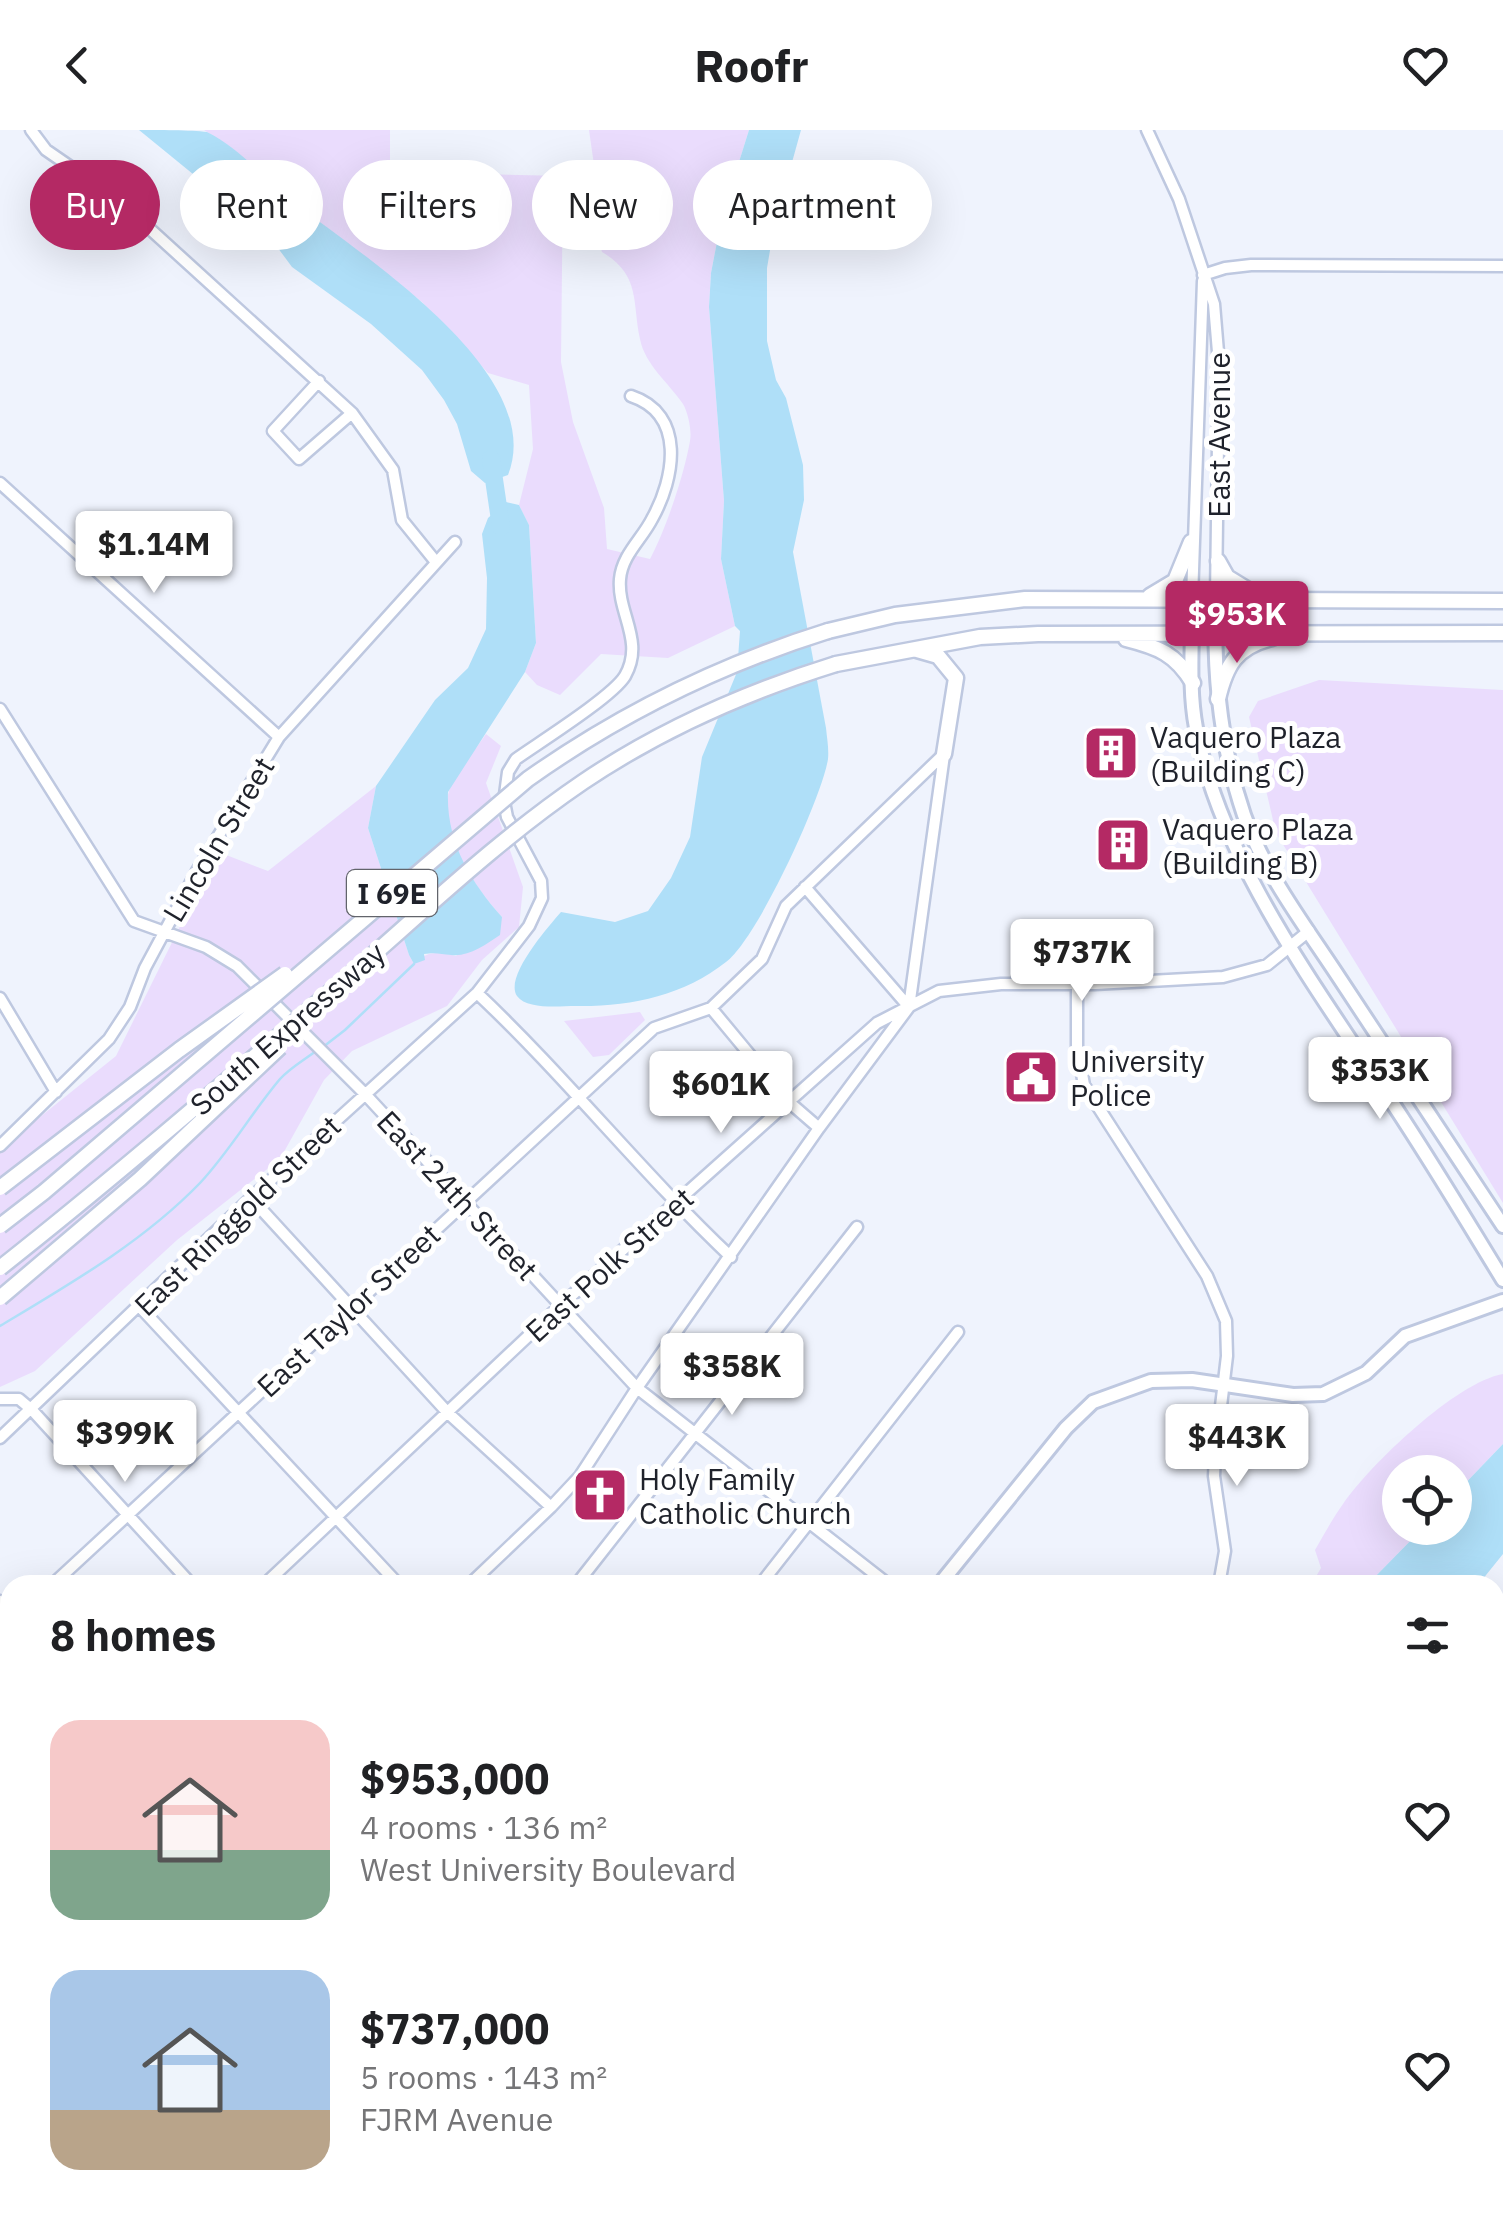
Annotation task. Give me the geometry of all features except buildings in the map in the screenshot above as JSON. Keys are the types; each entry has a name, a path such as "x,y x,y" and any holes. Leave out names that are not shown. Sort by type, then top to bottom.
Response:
{"highway":[{"path":"1145,598 1174,581 1192,542"},
{"path":"1218,561 1227,576 1263,598"},
{"name":"South Expressway","path":"0,1226 528,780 605,727 716,670 828,630 895,615 1025,598 1503,601"},
{"path":"1218,699 1224,676 1238,652 1267,639 1304,632"},
{"name":"South Expressway","path":"0,1268 219,1087 521,828 623,757 724,704 836,664 980,637 1304,632 1503,634"},
{"path":"1106,634 1161,648 1184,668 1192,683"},
{"path":"912,649 938,656 956,678 944,754"},
{"path":"0,1188 179,1050 358,922"},
{"path":"0,1298 140,1179 407,926"}],"main road":[{"path":"1192,598 1195,726 1215,797 1240,857 1291,945 1503,1280"},
{"path":"1216,598 1218,699 1245,818 1258,848 1308,931 1503,1226"},
{"path":"947,1575 1066,1428 1093,1402 1151,1381 1192,1380 1293,1394 1323,1394 1366,1373 1406,1336 1503,1302"}],"street":[{"path":"31,130 46,150 117,199 352,413 393,470 402,520 436,562"},
{"name":"East Avenue","path":"1147,130 1180,198 1214,304 1218,336 1216,598"},
{"path":"1203,275 1251,264 1503,266"},
{"name":"East Avenue","path":"1192,598 1203,275"},
{"path":"319,380 272,431 298,459 352,413"},
{"name":"East Ringgold Street","path":"0,1438 251,1198 477,993 529,926 542,898 536,868 507,818 504,787 508,772 516,759 609,694 631,662 631,627 620,594 622,568 652,520 665,490 671,452 668,427 654,407 631,396"},
{"path":"0,482 279,737"},
{"name":"Lincoln Street","path":"0,1146 109,1039 130,1007 163,932 279,737 455,542"},
{"name":"East 24th Street","path":"0,709 134,921 206,947 237,966 340,1067 637,1388 876,1575"},
{"path":"479,1575 580,1476 819,1128 909,1007 944,754"},
{"name":"East Taylor Street","path":"62,1575 654,1028 711,1008 762,959 786,906 944,754"},
{"path":"806,888 909,1007"},
{"name":"East Polk Street","path":"275,1575 560,1306 877,1023 940,991 1001,984 1224,978 1266,966 1308,931"},
{"path":"1077,984 1077,1046 1084,1085 1207,1276 1226,1321 1227,1356 1214,1476 1226,1551 1221,1575"},
{"path":"477,993 532,1046 674,1203 731,1256"},
{"path":"0,998 56,1092"},
{"path":"711,1008 789,1102 819,1128"},
{"path":"251,1198 448,1413 551,1507"},
{"path":"584,1575 858,1227"},
{"path":"140,1307 390,1575"},
{"path":"768,1575 958,1332"},
{"path":"0,1399 19,1399 32,1410 182,1575"}],"shaded area":[{"path":"204,130 390,130 390,160 343,160 343,240 323,225 323,160 245,160"},
{"path":"589,130 749,130 740,160 693,160 693,250 715,250 709,307 724,501 721,559 735,626 668,658 601,654 560,695 537,685 525,672 536,643 529,525 519,505 533,449 529,385 488,373 422,302 355,250 512,250 512,175 532,175 532,250 562,250 561,362 573,422 604,508 607,549 650,559 679,485 690,427 683,404 643,348 629,280 602,250 673,250 673,160 593,160"},
{"path":"1319,680 1503,690 1503,1203 1276,833 1249,717 1258,701"},
{"path":"486,734 501,746 486,783 523,887 519,927 482,960 447,1006 352,1051 324,1080 280,1159 177,1240 35,1371 0,1387 0,1149 116,1056 185,916 221,853 268,871 376,786 368,828 414,964 433,953 456,956 502,917 462,861 447,811 454,779"},
{"path":"640,1012 645,1020 609,1055 593,1057 564,1021"},
{"path":"1503,1374 1503,1444 1472,1476 1472,1455 1386,1455 1415,1427 1462,1392"},
{"path":"1382,1459 1382,1545 1406,1545 1377,1575 1317,1575 1321,1568 1315,1550 1343,1504"}],"water":[{"path":"139,130 207,132 246,160 180,160 180,163"},
{"path":"749,130 801,130 793,160 740,160"},
{"path":"323,225 343,240 343,250 356,250 404,286 442,322 476,359 501,398 513,437 508,475 485,483 471,471 457,424 422,370 371,324 292,267 279,250 323,250"},
{"path":"715,250 770,250 767,341 803,465 804,500 793,552 826,728 828,759 814,804 770,898 726,962 692,983 655,997 595,1006 528,1003 517,996 517,977 529,953 561,912 615,922 648,911 671,878 690,837 702,757 737,672 740,631 735,626 721,559 724,501 709,307"},
{"path":"506,502 519,505 529,525 536,643 525,672 448,792 456,844 470,875 502,917 500,935 470,952 424,954 425,960 414,964 368,828 376,786 435,700 468,668 486,629 487,578 482,534 488,518"},
{"path":"1503,1444 1503,1554 1486,1575 1377,1575 1406,1545 1472,1545 1472,1476"}],"waterway":[{"path":"491,459 501,527"},
{"path":"323,1047 414,964"},
{"path":"0,1326 105,1261 178,1204 211,1171 280,1079 316,1051"}],"place":[{"name":"Vaquero Plaza (Building C)","path":"1111,753"},
{"name":"Vaquero Plaza (Building B)","path":"1123,845"},
{"name":"University Police","path":"1031,1077"},
{"name":"Holy Family Catholic Church","path":"600,1495"}]}
